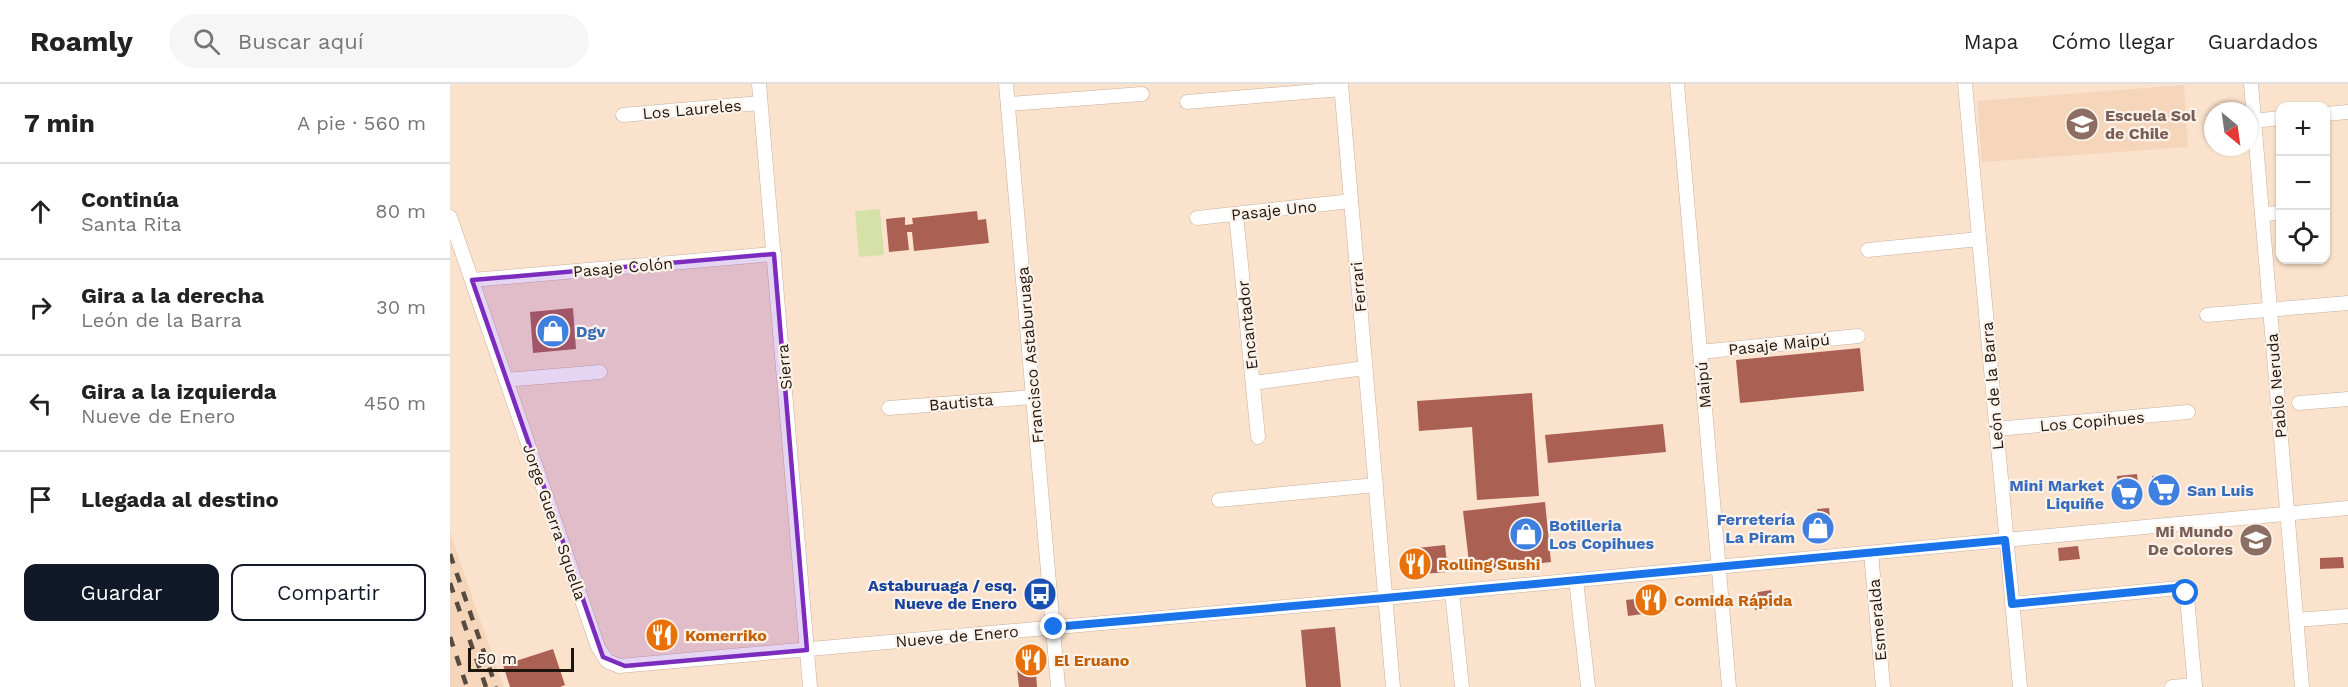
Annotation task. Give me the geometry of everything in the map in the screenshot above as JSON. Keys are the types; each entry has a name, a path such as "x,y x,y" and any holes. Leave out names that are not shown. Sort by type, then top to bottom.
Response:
{"street":[{"name":"Sierra","path":"759,84 810,687"},
{"name":"Francisco Astaburuaga","path":"1006,84 1058,687"},
{"name":"Maipú","path":"1677,84 1729,687"},
{"name":"León de la Barra","path":"1965,84 2020,687"},
{"name":"Pablo Neruda","path":"2252,84 2253,102"},
{"name":"Ferrari","path":"1187,102 1341,86 1393,687"},
{"path":"1008,104 1143,94"},
{"name":"Los Laureles","path":"623,115 760,103"},
{"path":"2330,114 2348,112"},
{"path":"2258,121 2276,118"},
{"name":"Pablo Neruda","path":"2257,156 2302,687"},
{"name":"Pasaje Uno","path":"1197,218 1351,201"},
{"path":"2262,214 2276,213"},
{"name":"Encantador","path":"1236,214 1258,437"},
{"name":"Jorge Guerra Squella","path":"450,217 598,647 607,661"},
{"path":"1868,250 1979,239"},
{"name":"Pasaje Colón","path":"472,280 774,254"},
{"path":"2207,315 2348,303"},
{"name":"Pasaje Maipú","path":"1700,352 1857,336"},
{"path":"1253,383 1365,368"},
{"path":"506,380 600,372"},
{"name":"Bautista","path":"889,408 1034,397"},
{"path":"2299,403 2348,399"},
{"name":"Los Copihues","path":"1996,429 2188,412"},
{"path":"1219,500 1376,485"},
{"name":"Nueve de Enero","path":"607,661 625,666 1452,592 2348,508"},
{"name":"Esmeralda","path":"1870,552 1883,687"},
{"path":"1576,580 1588,687"},
{"path":"2012,604 2179,588 2186,593 2187,597 2195,686 2172,687"},
{"path":"1452,592 1462,687"},
{"path":"2296,621 2348,616"}],"highlighted area":[{"path":"774,254 807,650 625,666 603,657 472,280"}],"shaded area":[{"name":"Escuela Sol de Chile","path":"2184,85 2188,147 1982,162 1977,101"},
{"path":"450,531 479,617 504,687 450,687"}],"green space":[{"path":"880,209 884,255 859,257 855,211"}],"building":[{"path":"977,211 978,220 986,219 989,243 914,251 912,232 907,232 909,250 889,252 886,219 905,217 905,225 913,224 912,218"},
{"name":"Dgv","path":"573,308 576,349 533,353 530,312"},
{"path":"1860,348 1864,391 1740,403 1736,360"},
{"path":"1532,393 1539,496 1477,500 1472,427 1419,431 1417,401"},
{"path":"1663,424 1666,452 1548,463 1545,435"},
{"path":"2137,474 2140,505 2119,507 2117,476"},
{"name":"San Luis","path":"2171,474 2175,503 2157,506 2152,476"},
{"path":"1545,502 1551,562 1470,571 1463,511"},
{"name":"Ferretería La Piram","path":"1829,508 1832,536 1805,539 1803,521 1818,518 1817,509"},
{"path":"1445,545 1448,572 1410,575 1408,549"},
{"path":"2078,546 2080,559 2059,561 2058,548"},
{"path":"2343,557 2344,568 2320,569 2320,558"},
{"path":"1771,590 1774,607 1755,610 1752,593"},
{"path":"1663,596 1665,611 1628,616 1626,600"},
{"name":"Komerriko","path":"667,626 669,641 656,643 654,629"},
{"path":"1335,627 1341,687 1306,687 1301,630"},
{"path":"553,649 565,685 560,687 510,687 503,665"},
{"path":"1035,658 1037,687 1019,687 1016,660"}],"railway":[{"path":"450,554 496,687"},
{"path":"450,583 486,687"},
{"path":"450,637 467,687"}],"place":[{"name":"Escuela Sol de Chile","path":"2082,124"},
{"name":"Dgv","path":"553,331"},
{"name":"San Luis","path":"2164,490"},
{"name":"Mini Market Liquiñe","path":"2127,494"},
{"name":"Ferretería La Piram","path":"1818,528"},
{"name":"Botilleria Los Copihues","path":"1526,534"},
{"name":"Mi Mundo De Colores","path":"2256,540"},
{"name":"Rolling Sushi","path":"1415,564"},
{"name":"Astaburuaga / esq. Nueve de Enero","path":"1040,594"},
{"name":"Comida Rápida","path":"1651,600"},
{"name":"Komerriko","path":"662,635"},
{"name":"El Eruano","path":"1031,660"}],"route":[{"path":"1054,627 2005,540 2012,604 2175,588 2186,593"}]}
